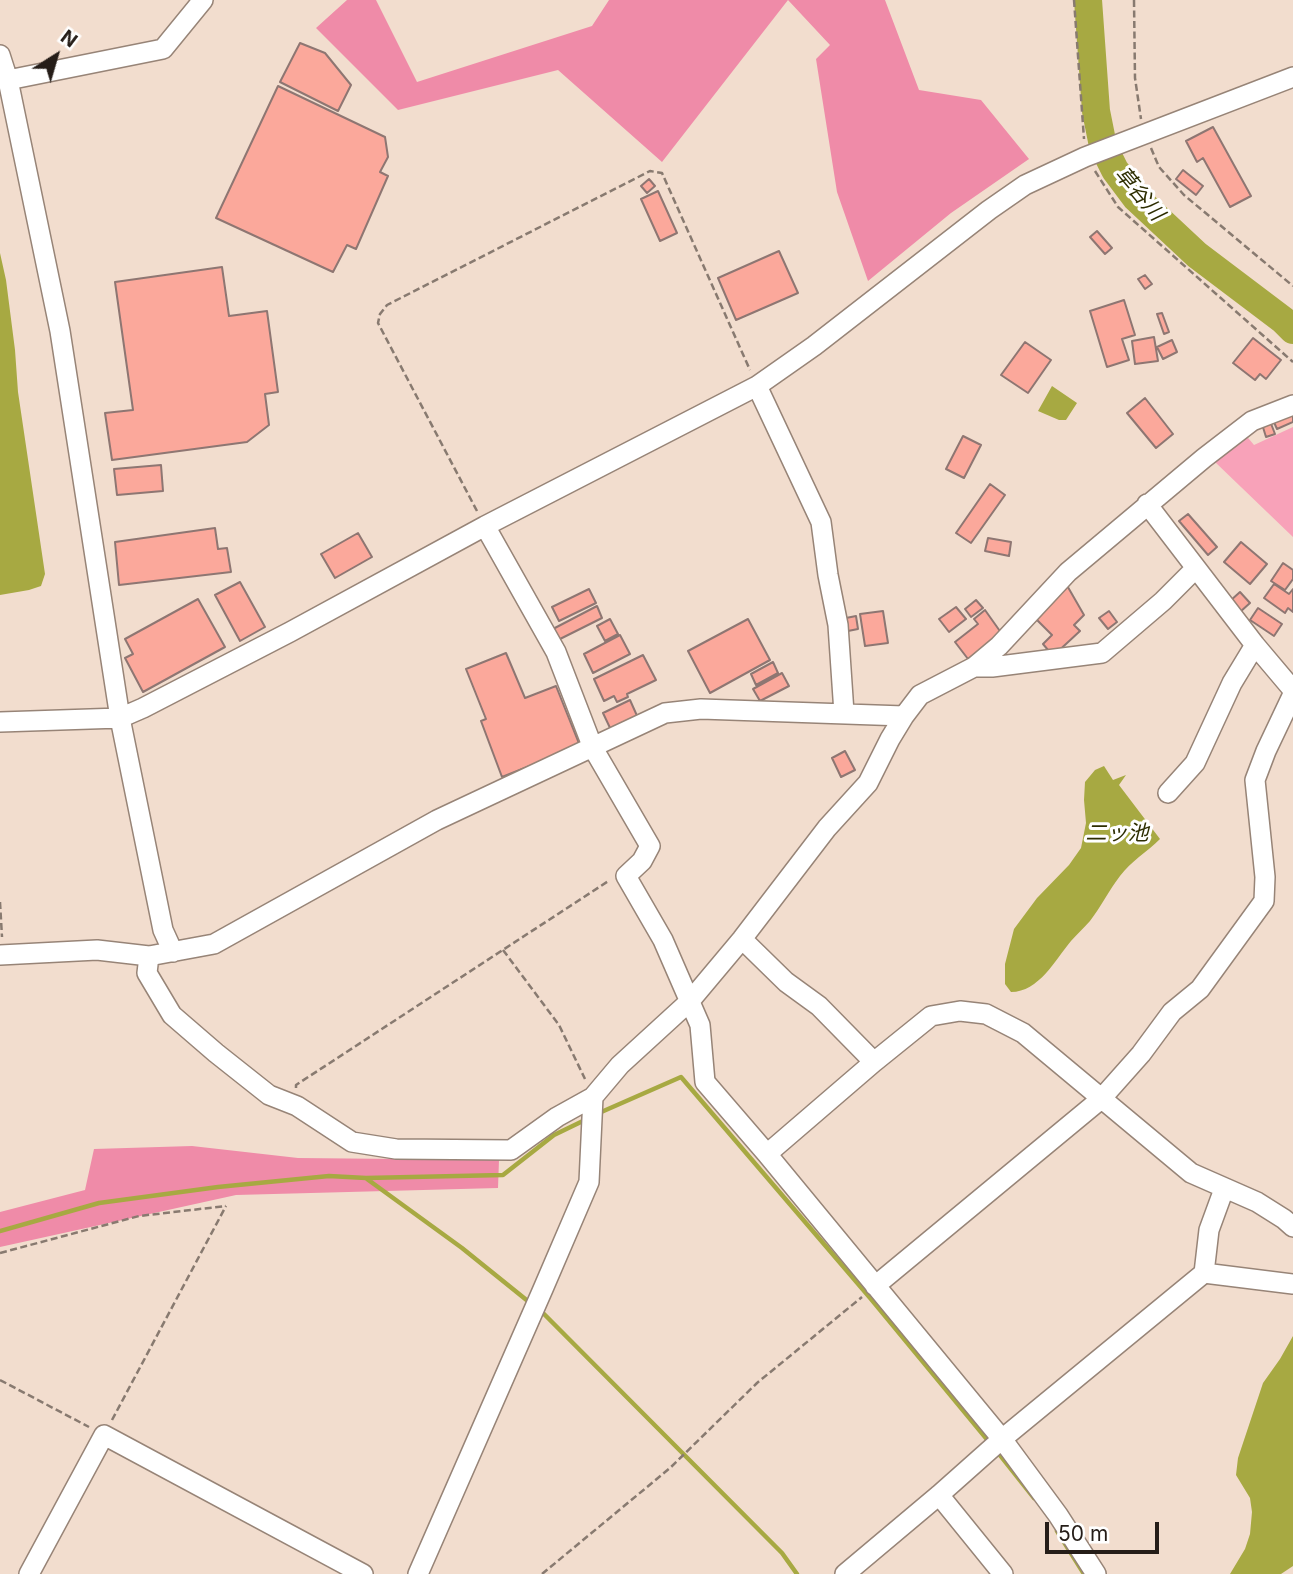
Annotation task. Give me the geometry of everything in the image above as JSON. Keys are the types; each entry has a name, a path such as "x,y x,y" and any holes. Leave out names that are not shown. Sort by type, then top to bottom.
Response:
{"street":[{"path":"8,80 163,49 203,0"},
{"path":"0,55 8,80 60,331 120,718 163,930 173,952"},
{"path":"0,722 120,718 166,696 485,526 757,386 814,346 989,210 1026,185 1086,157 1293,77"},
{"path":"757,386 821,522 838,625 844,713"},
{"path":"149,956 147,972 172,1015 269,1095 297,1106 352,1142 396,1150 511,1150 557,1117 593,1097 620,1065 690,1001 742,939 827,828 868,783 890,739 920,695 974,667 999,646 1068,572 1147,504 1252,421 1293,405"},
{"path":"875,1286 1101,1099 1141,1054 1172,1012 1200,989 1264,901 1265,877 1255,779 1293,692 1147,504"},
{"path":"485,526 556,652 593,748 649,846 642,861 626,876 663,940 700,1025 705,1082 1002,1439 1058,1515 1096,1574"},
{"path":"974,667 1102,653 1163,601 1195,569"},
{"path":"1168,793 1195,763 1232,683 1255,645"},
{"path":"1,954 97,950 149,956 214,944 437,820 665,713 701,709 904,716"},
{"path":"742,939 786,982 819,1006 874,1062"},
{"path":"767,1154 931,1016 960,1011 986,1014 1023,1033 1191,1172 1257,1202 1293,1227"},
{"path":"418,1574 589,1181 593,1097"},
{"path":"845,1574 1002,1439 1204,1273 1209,1230 1224,1189"},
{"path":"1204,1273 1293,1284"},
{"path":"29,1574 104,1435 363,1574"},
{"path":"939,1495 1003,1574"}],"path":[{"path":"1074,0 1086,157 1118,207 1293,362"},
{"path":"1134,0 1135,78 1139,112 1145,135 1159,167 1184,195 1293,286"},
{"path":"485,526 379,323 380,314 387,305 650,171 662,173 757,386"},
{"path":"297,1106 296,1085 616,876 626,876"},
{"path":"0,902 1,954"},
{"path":"503,950 559,1025 593,1097"},
{"path":"0,1253 139,1216 226,1206 104,1435 0,1380"},
{"path":"542,1574 670,1468 757,1383 875,1286"}],"shaded area":[{"path":"347,0 376,0 417,82 592,26 609,0 788,0 662,162 558,70 398,110 316,28"},
{"path":"788,0 885,0 919,90 981,100 1029,159 951,213 868,281 837,192 816,59 830,45"},
{"path":"1293,427 1293,537 1215,462 1244,433 1254,445"},
{"path":"192,1146 298,1158 499,1160 498,1188 236,1195 0,1247 0,1212 85,1190 94,1149"}],"water":[{"path":"0,253 6,280 18,392 45,574 41,586 0,595"},
{"path":"1052,386 1077,403 1066,420 1059,420 1038,411"},
{"name":"二ッ池","path":"1104,766 1113,780 1126,775 1119,785 1160,839 1124,871 1090,921 1045,974 1030,987 1011,992 1005,984 1005,964 1014,929 1081,848 1086,823 1085,782 1095,770"},
{"path":"1293,1336 1293,1566 1281,1574 1230,1574 1245,1549 1250,1534 1252,1512 1250,1498 1236,1475 1238,1458 1263,1383"}],"building":[{"path":"300,43 325,53 351,85 338,111 280,82"},
{"path":"278,86 385,137 388,157 380,172 388,176 356,249 347,245 333,272 216,218"},
{"path":"1213,127 1251,196 1230,207 1203,158 1197,162 1186,141"},
{"path":"1183,170 1203,186 1196,195 1176,179"},
{"path":"649,179 655,186 647,193 641,186"},
{"path":"658,191 677,233 660,241 641,199"},
{"path":"1097,231 1112,248 1105,254 1090,237"},
{"path":"779,251 798,293 736,320 718,278"},
{"path":"222,267 229,316 267,311 278,392 265,394 269,425 247,442 112,460 105,413 133,410 115,282"},
{"path":"1145,275 1152,284 1145,289 1138,279"},
{"path":"1124,300 1135,335 1122,339 1129,360 1107,367 1090,311"},
{"path":"1162,313 1169,332 1164,334 1157,314"},
{"path":"1154,337 1158,361 1135,364 1132,341"},
{"path":"1253,338 1281,360 1266,379 1260,374 1255,380 1233,363"},
{"path":"1172,340 1177,352 1163,359 1157,347"},
{"path":"1025,342 1051,360 1028,393 1001,375"},
{"path":"1145,398 1173,434 1156,448 1127,413"},
{"path":"1293,412 1293,422 1277,429 1273,420"},
{"path":"1270,421 1275,434 1266,437 1262,424"},
{"path":"963,436 981,445 964,478 946,469"},
{"path":"161,465 163,491 117,495 114,469"},
{"path":"990,484 1005,495 971,543 956,533"},
{"path":"1188,514 1217,547 1208,555 1179,521"},
{"path":"215,528 218,549 227,548 231,572 119,585 115,542"},
{"path":"358,533 372,557 335,578 321,554"},
{"path":"988,538 1011,542 1009,556 985,551"},
{"path":"1241,542 1267,564 1250,584 1224,562"},
{"path":"1283,563 1293,570 1293,579 1285,590 1271,581"},
{"path":"240,582 265,627 240,641 215,595"},
{"path":"1065,582 1084,615 1074,625 1080,631 1053,656 1043,644 1052,635 1033,616"},
{"path":"1274,584 1289,594 1293,589 1293,612 1288,608 1285,613 1264,598"},
{"path":"589,589 596,603 559,621 552,607"},
{"path":"1240,592 1250,603 1240,612 1230,601"},
{"path":"198,599 225,647 143,692 125,658 133,654 125,639"},
{"path":"976,600 983,608 971,617 965,609"},
{"path":"597,606 602,618 556,641 551,630"},
{"path":"956,607 966,619 949,632 939,619"},
{"path":"1258,608 1282,624 1274,636 1250,620"},
{"path":"985,610 1002,634 968,659 955,642 978,624 974,619"},
{"path":"883,611 888,643 865,646 860,614"},
{"path":"1109,611 1117,622 1108,629 1099,618"},
{"path":"856,616 858,629 848,631 846,618"},
{"path":"610,619 618,634 605,641 597,626"},
{"path":"748,619 770,660 710,693 688,651"},
{"path":"620,635 630,654 593,673 584,654"},
{"path":"506,653 525,698 556,686 580,746 502,777 481,721 486,719 466,669"},
{"path":"643,655 656,680 617,702 614,696 604,701 594,679"},
{"path":"773,662 778,673 756,685 751,674"},
{"path":"782,673 789,686 760,701 753,689"},
{"path":"630,700 638,718 611,730 603,713"},
{"path":"845,751 855,770 841,777 832,758"}],"waterway":[{"name":"草谷川","path":"1088,0 1096,111 1103,146 1115,170 1136,198 1197,255 1293,330"},
{"path":"599,1113 681,1077 990,1443"},
{"path":"0,1231 99,1203 218,1187 329,1176 366,1178 503,1175 554,1135 585,1120"},
{"path":"367,1179 462,1248 529,1302"},
{"path":"543,1313 782,1553 797,1574"},
{"path":"996,1450 1034,1498"},
{"path":"1057,1531 1084,1574"}]}
